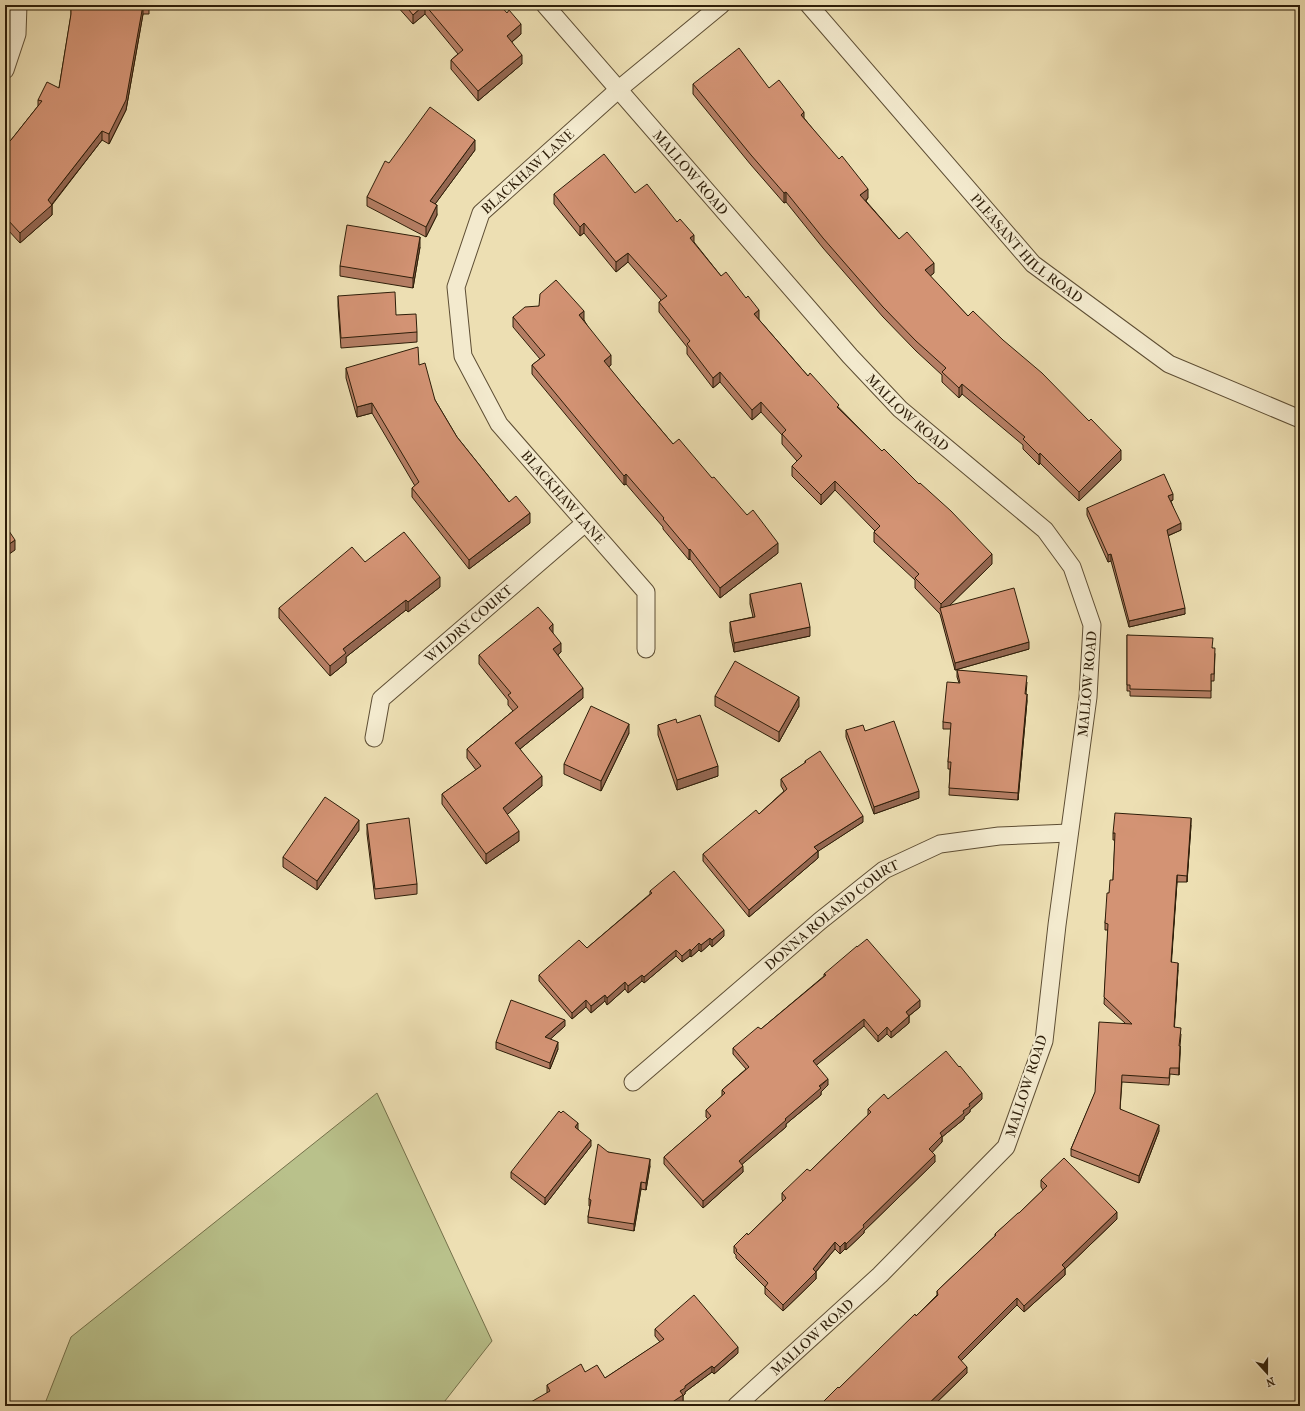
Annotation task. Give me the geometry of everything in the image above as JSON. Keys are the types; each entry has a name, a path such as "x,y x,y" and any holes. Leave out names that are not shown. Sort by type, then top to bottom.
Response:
{"street":[{"path":"5,70 17,34 18,5"},
{"name":"MALLOW ROAD","path":"544,5 850,356 900,409 1045,530 1072,567 1092,625 1088,697 1057,926 1044,1041 1006,1147 880,1275 736,1406"},
{"name":"BLACKHAW LANE","path":"646,649 646,592 499,424 463,356 456,287 482,213 618,89 721,5"},
{"name":"PLEASANT HILL ROAD","path":"809,5 1033,264 1169,364 1300,419"},
{"name":"WILDRY COURT","path":"374,738 381,699 585,522"},
{"name":"DONNA ROLAND COURT","path":"633,1082 820,921 884,870 940,844 999,836 1069,833"}],"green space":[{"path":"377,1093 492,1341 441,1406 44,1406 71,1337"}],"building":[{"path":"71,5 143,5 126,100 109,134 102,131 48,200 52,205 20,233 7,219 5,221 5,146 42,101 38,100 47,82 59,88 71,14"},
{"path":"405,5 424,5 413,15"},
{"path":"425,5 500,5 507,13 509,10 521,24 507,36 522,55 478,91 451,60 463,50"},
{"path":"739,48 769,88 779,80 804,112 801,115 839,159 842,156 868,189 860,195 899,239 907,232 934,263 925,270 968,316 973,311 1003,340 1042,373 1089,421 1091,419 1121,450 1079,492 1040,453 1039,455 1023,439 1025,437 962,384 959,388 942,372 946,368 916,341 883,307 823,238 786,192 784,193 751,155 693,84"},
{"path":"430,107 475,140 430,201 437,205 426,227 367,197 385,161 389,163"},
{"path":"604,154 635,193 647,184 677,222 680,219 694,235 690,238 721,276 726,272 746,298 748,296 759,310 754,314 808,376 810,373 839,405 837,407 882,451 884,449 919,484 920,483 951,511 992,554 941,604 915,578 919,574 874,532 880,526 835,481 821,495 792,466 802,456 782,434 786,430 761,402 752,410 720,372 713,378 687,344 690,341 659,302 667,296 628,253 616,262 584,223 580,227 554,194"},
{"path":"347,225 420,237 413,278 340,266"},
{"path":"556,280 584,311 579,315 611,355 604,361 635,399 673,444 679,439 712,478 714,477 747,515 753,510 778,543 720,588 690,549 689,550 663,519 664,518 626,474 624,476 532,365 545,355 513,317 525,307 539,306 540,294"},
{"path":"395,292 396,315 416,314 417,332 341,338 338,296"},
{"path":"418,347 419,365 425,363 435,400 457,437 509,502 516,496 530,513 469,560 412,488 419,482 372,403 357,407 346,368"},
{"path":"1164,474 1173,494 1168,496 1181,523 1167,530 1185,608 1129,621 1111,554 1108,555 1087,508"},
{"path":"5,525 15,540 5,547"},
{"path":"404,532 440,577 408,602 406,600 343,649 346,653 330,666 279,608 352,547 365,562"},
{"path":"801,583 810,627 734,643 730,622 755,617 750,594"},
{"path":"1014,588 1029,642 955,663 940,608"},
{"path":"538,607 553,624 549,628 561,643 553,649 583,688 515,743 542,776 503,808 519,831 486,854 442,794 481,766 467,749 518,707 508,695 511,693 479,655"},
{"path":"1127,635 1213,638 1212,648 1215,648 1214,674 1211,674 1211,691 1130,689 1130,685 1127,685"},
{"path":"735,661 799,697 779,732 715,696"},
{"path":"957,670 1027,676 1025,694 1027,694 1018,793 949,788 951,762 948,762 951,723 943,722 947,682 960,683"},
{"path":"591,706 629,724 601,781 564,764"},
{"path":"700,715 718,766 677,780 658,725 676,719 677,723"},
{"path":"894,721 919,791 874,807 846,730 863,725 865,731"},
{"path":"820,751 863,816 814,847 818,851 749,910 703,854 756,810 759,814 787,789 781,779"},
{"path":"325,797 359,820 317,881 283,857"},
{"path":"1115,813 1191,818 1187,876 1177,875 1171,962 1178,963 1174,1027 1181,1028 1179,1068 1170,1068 1169,1078 1122,1075 1120,1109 1159,1125 1139,1176 1071,1149 1095,1092 1099,1022 1132,1024 1104,997 1108,924 1105,923 1107,893 1109,893 1110,880 1113,880 1115,833 1113,833"},
{"path":"409,818 417,884 375,889 367,824"},
{"path":"674,871 724,930 712,940 710,938 701,945 699,943 691,951 690,949 682,956 676,950 644,977 642,975 628,986 625,982 607,998 605,995 591,1006 586,1000 572,1013 539,975 579,940 587,948 652,893 650,891"},
{"path":"867,939 920,1000 906,1012 909,1016 891,1032 887,1027 878,1036 864,1019 813,1061 828,1079 819,1086 821,1088 739,1161 743,1166 703,1201 664,1157 711,1116 706,1110 725,1093 722,1090 749,1067 733,1048 758,1027 761,1029"},
{"path":"511,1000 565,1020 545,1037 558,1042 550,1063 496,1042"},
{"path":"946,1051 982,1093 969,1104 970,1106 963,1111 964,1113 940,1133 942,1136 929,1149 935,1155 863,1225 864,1227 846,1244 845,1242 840,1247 835,1242 813,1269 816,1272 783,1305 765,1287 768,1283 736,1251 737,1250 734,1246 747,1233 748,1235 786,1198 782,1193 807,1169 810,1171 871,1112 868,1109 884,1094 888,1099"},
{"path":"559,1111 561,1113 563,1111 578,1123 575,1127 591,1140 545,1198 511,1172"},
{"path":"598,1144 608,1152 650,1159 646,1183 641,1182 634,1224 588,1217 591,1200 589,1199"},
{"path":"1064,1158 1117,1212 1062,1265 1065,1268 1024,1306 1017,1298 958,1357 967,1367 926,1406 921,1401 917,1406 819,1406 915,1314 916,1316 938,1295 937,1291 1047,1186 1041,1180"},
{"path":"694,1295 738,1347 714,1368 712,1366 685,1386 685,1388 680,1391 683,1395 668,1405 669,1406 524,1406 550,1391 547,1385 581,1364 585,1372 597,1365 605,1378 664,1339 655,1329"}]}
